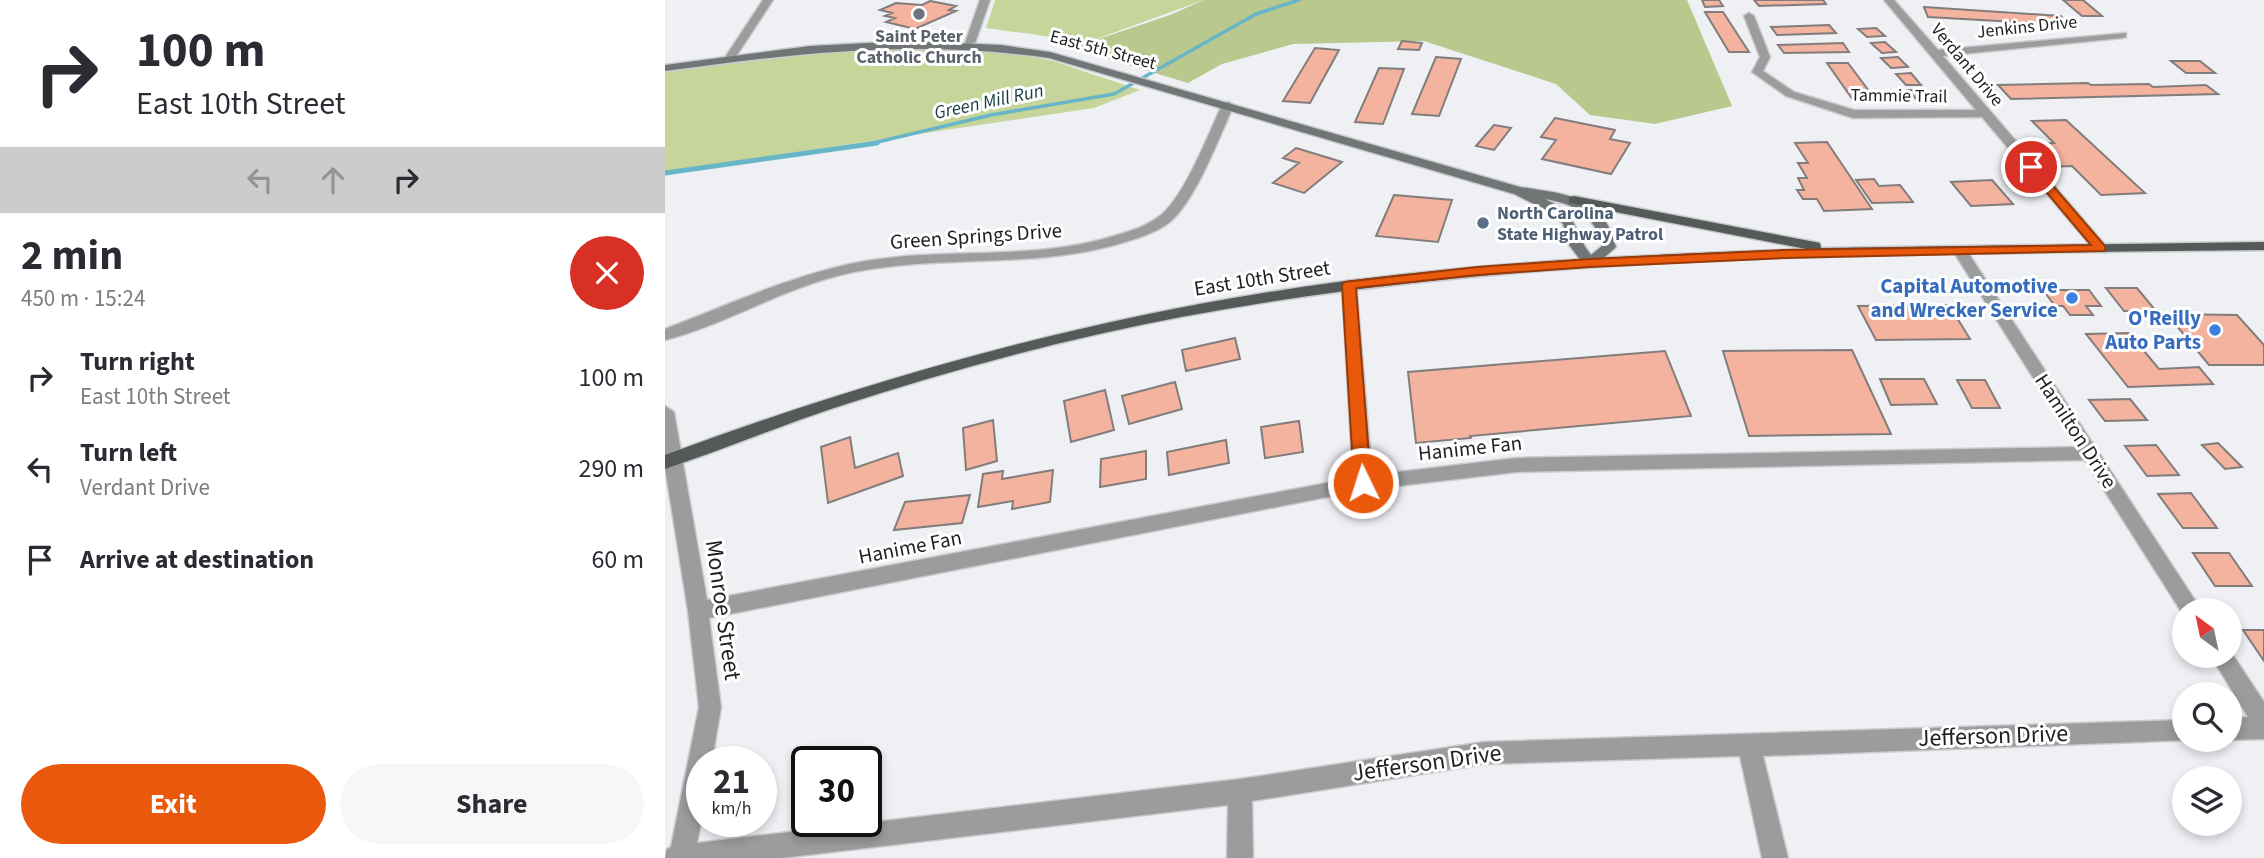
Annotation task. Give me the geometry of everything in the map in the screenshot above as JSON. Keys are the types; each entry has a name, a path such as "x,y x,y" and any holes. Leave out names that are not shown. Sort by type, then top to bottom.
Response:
{"main road":[{"name":"East 5th Street","path":"665,68 864,44 970,43 1050,55 1151,82 1519,191 1574,200 1595,215 1607,229 1609,247 1590,263 1576,245 1569,223 1555,209 1519,191"},
{"path":"1574,200 1853,253"},
{"name":"East 10th Street","path":"669,461 794,416 1000,355 1155,318 1241,301 1349,285 1477,271 1590,263 1853,253 2264,247"}],"street":[{"path":"729,59 768,0"},
{"path":"970,43 985,0"},
{"name":"Verdant Drive","path":"1889,0 2101,249"},
{"name":"Tammie Trail","path":"1749,16 1765,57 1757,72 1790,94 1853,114 1985,113"},
{"name":"Jenkins Drive","path":"1934,54 2122,35"},
{"name":"Green Springs Drive","path":"665,335 799,283 851,268 904,260 1037,255 1092,248 1139,233 1166,218 1189,187 1228,105"},
{"name":"Hamilton Drive","path":"1960,251 2184,598"},
{"path":"1349,285 1363,483"},
{"name":"Monroe Street","path":"665,412 669,461 698,611 710,707 679,857"},
{"name":"Hanime Fan","path":"698,611 1363,483 1517,465 2091,453"},
{"path":"2230,668 2264,722"},
{"path":"2242,729 2264,728"},
{"name":"Jefferson Drive","path":"679,857 1240,791 1484,753 2172,731"},
{"path":"1749,744 1775,858"},
{"path":"1240,791 1240,858"}],"green space":[{"path":"995,0 1204,0 1088,42 986,28"},
{"path":"1204,0 1687,0 1732,106 1655,124 1590,115 1556,84 1424,41 1293,44 1222,64 1188,83 1072,48 1170,15"},
{"path":"929,46 1027,55 1140,90 1094,108 665,174 665,72 800,54"}],"building":[{"path":"1702,0 1719,0 1723,6 1705,7"},
{"path":"1754,0 1823,0 1826,4 1759,6"},
{"path":"2063,0 2083,0 2102,16 2082,16"},
{"name":"Saint Peter Catholic Church","path":"930,1 956,6 949,10 956,11 915,29 886,22 895,18 885,16 892,13 880,10 896,3 922,5"},
{"path":"1924,7 2061,16 2067,25 1928,17"},
{"path":"1705,12 1723,12 1749,52 1729,52"},
{"path":"1829,25 1836,33 1777,35 1771,27"},
{"path":"1876,28 1885,36 1867,37 1858,29"},
{"path":"1402,41 1422,43 1419,50 1398,49"},
{"path":"1885,42 1896,52 1882,53 1871,43"},
{"path":"1843,43 1849,52 1784,53 1778,45"},
{"path":"1315,48 1339,50 1310,103 1283,101"},
{"path":"1436,57 1461,59 1439,116 1412,114"},
{"path":"1898,57 1908,67 1891,68 1881,58"},
{"path":"2171,61 2200,61 2215,73 2186,73"},
{"path":"1827,63 1848,63 1875,99 1853,100"},
{"path":"1379,68 1404,69 1383,124 1355,122"},
{"path":"1911,73 1921,85 1906,85 1896,74"},
{"path":"2149,84 2153,87 2206,85 2218,94 2011,99 1998,85"},
{"path":"1908,90 1924,90 1935,101 1919,102"},
{"path":"1555,118 1615,130 1610,139 1630,143 1611,174 1542,159 1556,140 1541,137"},
{"path":"2066,120 2145,193 2101,195 2072,166 2050,167 2027,144 2054,143 2032,121"},
{"path":"1494,125 1511,128 1494,150 1476,146"},
{"path":"1827,142 1872,209 1824,211 1817,199 1803,199 1797,190 1804,190 1798,178 1807,178 1798,163 1808,163 1795,143"},
{"path":"1296,148 1342,162 1304,193 1273,183 1299,163 1283,158"},
{"path":"1874,179 1879,186 1900,185 1913,202 1872,203 1856,180"},
{"path":"1992,180 2013,204 1971,206 1951,182"},
{"path":"1394,195 1452,200 1438,242 1376,236"},
{"path":"2106,288 2137,288 2156,311 2124,311"},
{"name":"Capital Automotive and Wrecker Service","path":"2043,290 2089,290 2101,306 2086,306 2093,315 2070,315 2063,306 2055,306"},
{"path":"1949,305 1970,339 1876,340 1858,306"},
{"name":"O'Reilly Auto Parts","path":"2167,314 2237,315 2264,345 2264,365 2209,365"},
{"path":"2129,333 2159,369 2199,367 2213,384 2128,387 2086,334"},
{"path":"1235,338 1240,359 1186,371 1182,350"},
{"path":"1852,350 1891,434 1749,436 1723,351"},
{"path":"1665,351 1691,416 1416,443 1408,372"},
{"path":"1880,379 1924,379 1937,404 1891,405"},
{"path":"1957,380 1985,380 2000,408 1972,408"},
{"path":"1175,382 1182,409 1129,424 1122,396"},
{"path":"1105,390 1114,430 1071,442 1064,401"},
{"path":"2130,399 2147,420 2105,421 2089,400"},
{"path":"993,420 997,461 966,470 963,428"},
{"path":"1299,421 1303,452 1265,458 1261,427"},
{"path":"850,437 855,468 898,453 903,476 828,503 821,447"},
{"path":"1226,440 1229,463 1169,475 1167,452"},
{"path":"2218,443 2242,467 2225,469 2202,445"},
{"path":"2156,445 2179,475 2147,476 2125,446"},
{"path":"1146,451 1146,479 1100,487 1101,459"},
{"path":"1053,470 1050,502 1012,509 1013,501 978,507 983,474 1003,471 1002,479"},
{"path":"2191,493 2217,528 2183,528 2158,494"},
{"path":"970,495 962,523 894,530 905,502"},
{"path":"2193,553 2229,553 2252,586 2215,586"},
{"path":"2243,630 2264,630 2264,661"}],"waterway":[{"name":"Green Mill Run","path":"868,144 991,115 1114,94 1256,14 1299,0"},
{"name":"Green Mill Run","path":"868,144 877,143"},
{"name":"Green Mill Run","path":"665,173 868,144"}],"place":[{"name":"Saint Peter Catholic Church","path":"919,14"},
{"name":"North Carolina State Highway Patrol","path":"1483,223"},
{"name":"Capital Automotive and Wrecker Service","path":"2072,298"},
{"name":"O'Reilly Auto Parts","path":"2215,330"}],"route":[{"path":"1363,483 1349,285 1477,271 1590,263 1784,254 2101,249 2031,167"}]}
